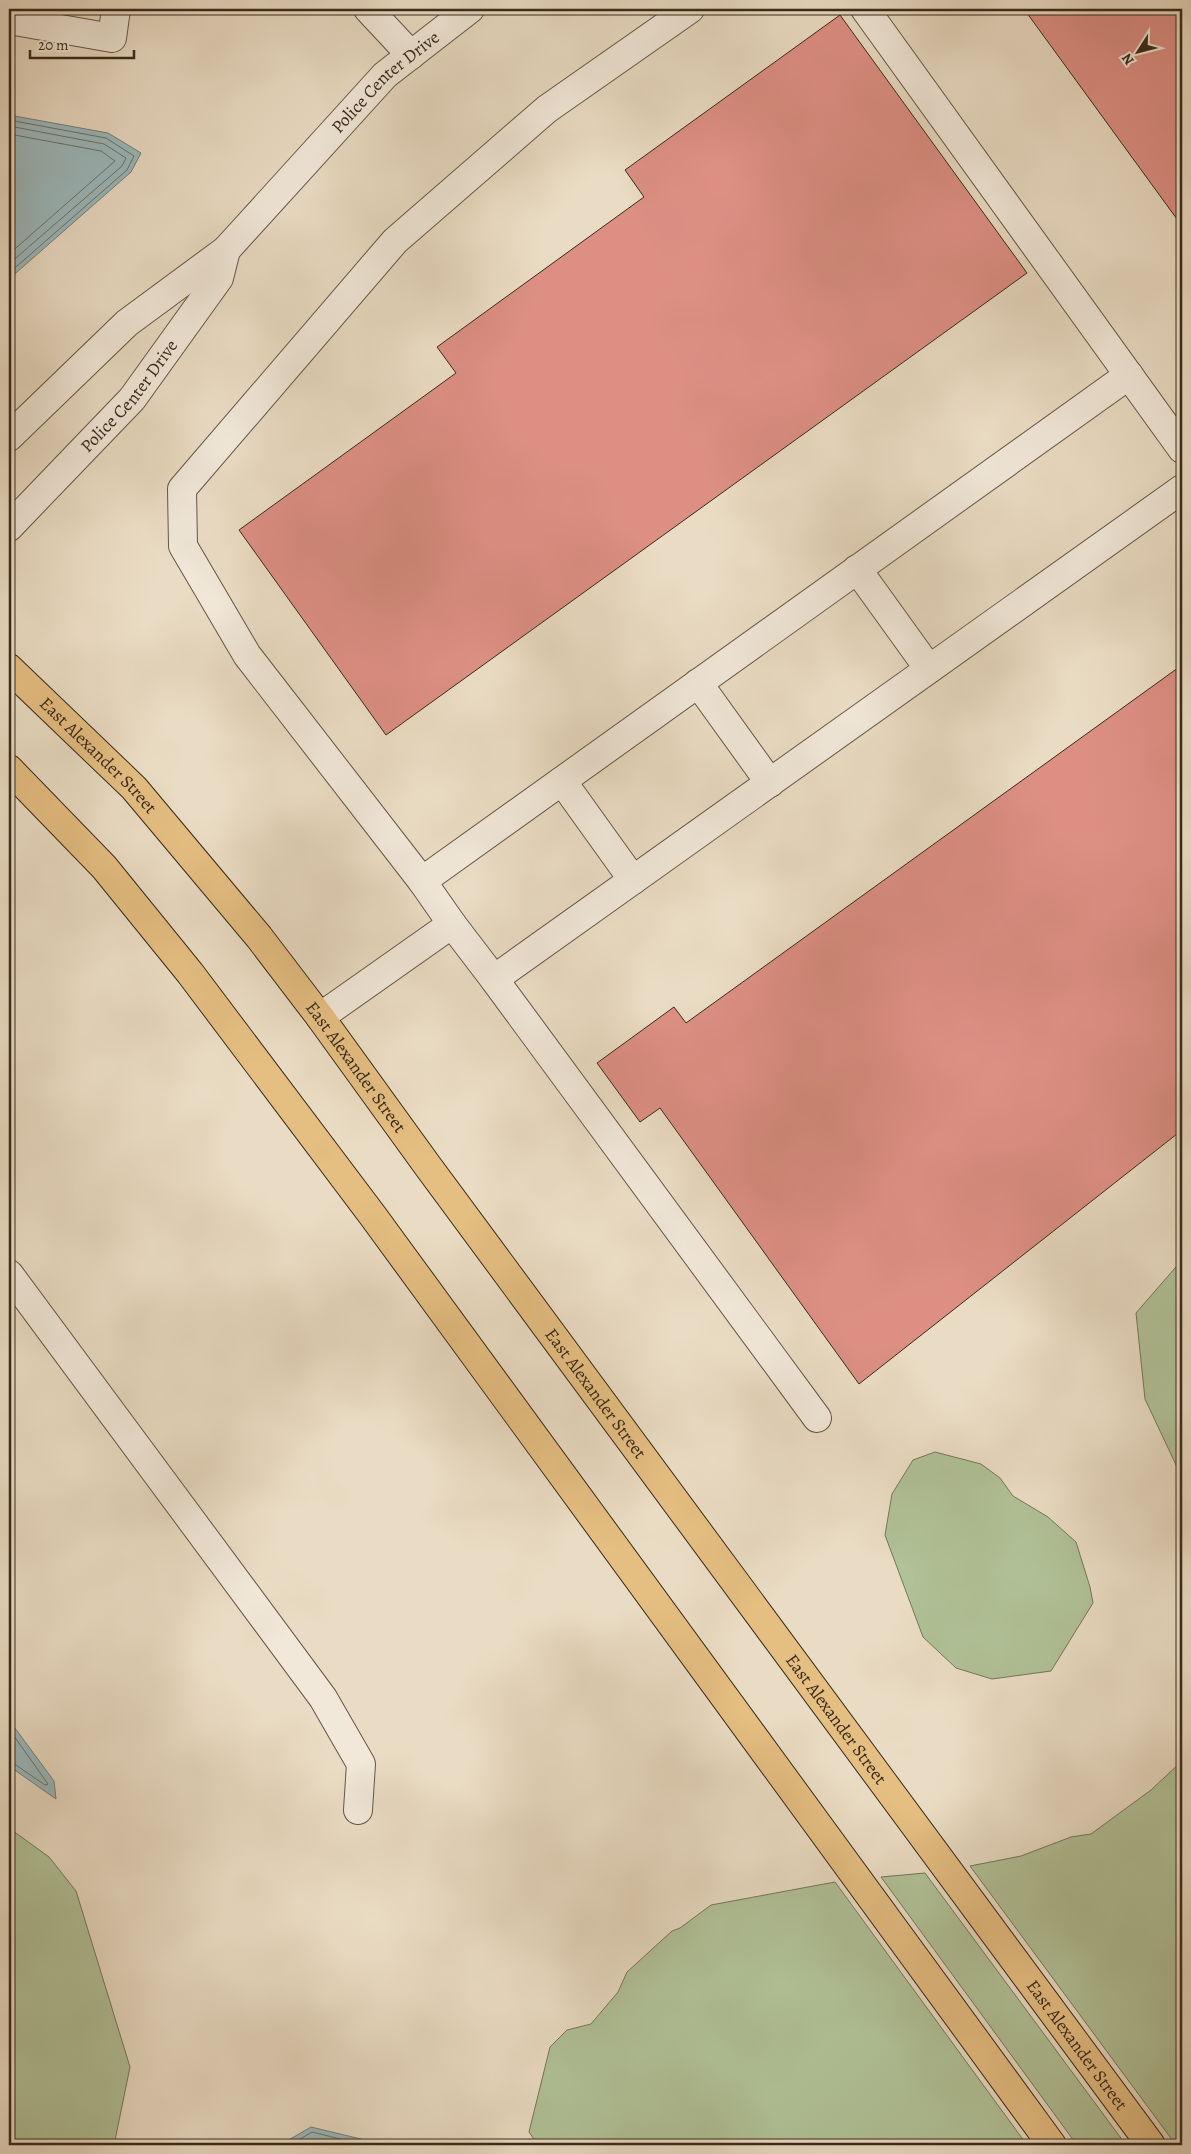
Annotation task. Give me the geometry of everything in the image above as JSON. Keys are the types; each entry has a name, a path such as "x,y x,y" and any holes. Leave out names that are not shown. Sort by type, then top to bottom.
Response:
{"main road":[{"name":"East Alexander Street","path":"9,668 134,788 260,937 1151,2145"},
{"path":"9,769 104,867 196,981 373,1216 1052,2145"}],"street":[{"path":"9,20 112,38 116,9"},
{"path":"368,9 411,55"},
{"name":"Police Center Drive","path":"9,437 127,323 226,250 385,75 470,9"},
{"path":"690,9 547,110 395,240 182,489 183,546 247,655 422,881 817,1418"},
{"path":"865,9 1182,449"},
{"name":"Police Center Drive","path":"9,528 132,399 219,278 226,250"},
{"path":"422,881 1129,375"},
{"path":"494,979 1182,488"},
{"path":"857,569 929,669"},
{"path":"698,684 770,783"},
{"path":"562,781 633,880"},
{"path":"320,1017 452,924"},
{"path":"9,1274 323,1698 361,1764 358,1810"}],"green space":[{"path":"1182,1260 1182,1469 1177,1467 1145,1399 1136,1313"},
{"path":"935,1452 981,1464 1000,1478 1013,1496 1048,1517 1076,1542 1093,1603 1051,1671 992,1679 956,1668 923,1637 885,1535 892,1494 913,1460"},
{"path":"1182,1761 1182,2145 1176,2145 970,1866 1021,1856 1071,1837 1091,1834 1151,1790"},
{"path":"9,1828 49,1857 76,1891 130,2067 114,2145 9,2145"},
{"path":"925,1873 1126,2145 1077,2145 881,1877"},
{"path":"835,1882 1027,2145 538,2145 529,2132 550,2047 567,2030 591,2024 618,1992 627,1972 672,1931 680,1928 711,1905"}],"water":[{"path":"9,115 108,133 141,153 131,172 9,279"},
{"path":"9,1720 54,1781 56,1799 9,1766"},
{"path":"311,2127 365,2140 373,2145 280,2145"}],"building":[{"path":"1024,9 1182,9 1182,226"},
{"path":"840,15 1027,273 386,735 239,530 456,373 437,347 644,197 625,170"},
{"path":"1182,665 1182,1130 859,1384 660,1108 640,1122 597,1063 674,1007 686,1023"}]}
